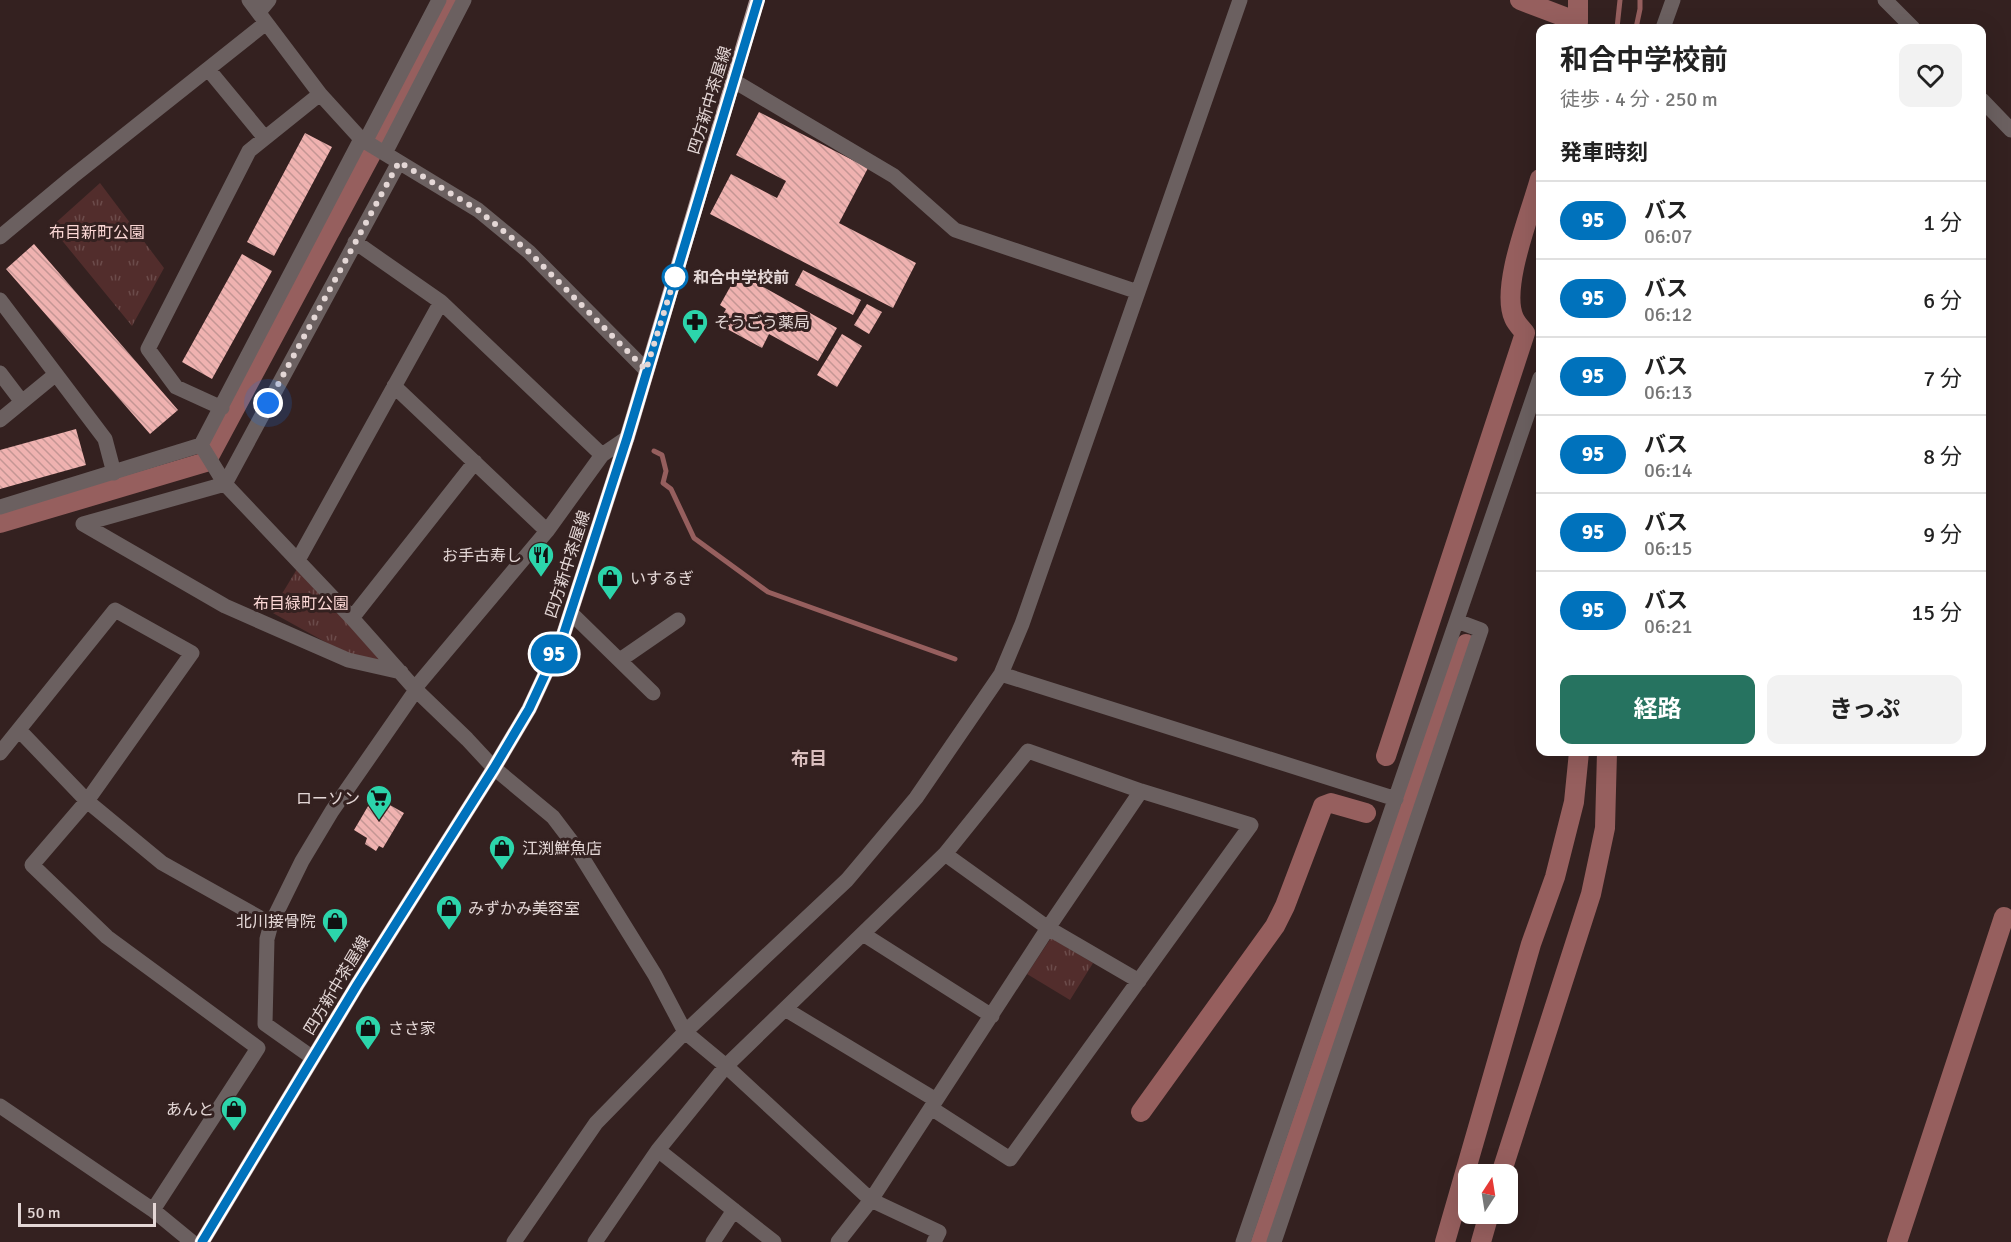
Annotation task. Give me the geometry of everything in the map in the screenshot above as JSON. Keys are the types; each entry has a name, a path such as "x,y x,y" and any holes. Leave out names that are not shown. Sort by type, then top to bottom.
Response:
{"main road":[{"name":"四方新中茶屋線","path":"202,1242 445,843 494,768 529,709 563,636 627,438 758,0"}],"street":[{"path":"372,146 438,0"},
{"path":"464,0 372,146 222,408 207,454 225,484 416,689 467,738 494,768 553,817 575,846 655,975 685,1032 726,1066 871,1200 939,1232 934,1242"},
{"path":"514,1242 596,1123 685,1032 847,880 916,798 1001,674 1022,624 1240,0"},
{"path":"1664,24 1673,0"},
{"path":"1885,0 1909,24"},
{"path":"0,237 208,69 261,9 320,94 372,146 478,210 529,252 646,370"},
{"path":"208,69 265,138"},
{"path":"734,81 894,177 955,230 1138,292"},
{"path":"222,408 177,387 148,349 249,151 320,94"},
{"path":"1986,104 2011,130"},
{"path":"399,162 225,484 83,524 225,606 348,660 401,672"},
{"path":"356,242 441,302 602,455"},
{"path":"0,300 105,439 114,473"},
{"path":"298,560 441,302"},
{"path":"0,374 22,402"},
{"path":"0,420 56,374"},
{"path":"394,386 547,531"},
{"path":"1243,1242 1536,390"},
{"path":"153,1210 258,1048 265,1024 267,939 271,924 302,861 332,811 416,689 547,531 602,455 627,438"},
{"path":"0,507 114,473 207,454"},
{"path":"352,618 475,462"},
{"path":"0,752 115,610 192,653 87,801 32,865 107,937 258,1048"},
{"path":"571,613 653,693"},
{"path":"620,660 678,620"},
{"path":"1274,1242 1481,630 1457,621"},
{"path":"1001,674 1396,799"},
{"path":"19,730 87,801 162,863 271,924"},
{"path":"595,1242 658,1150 726,1066 945,854 1028,751 1141,791 1251,825 1010,1159 934,1104 785,1009"},
{"path":"838,1242 871,1200 1048,928 1141,791"},
{"path":"945,854 1048,928 1139,981"},
{"path":"863,934 992,1016"},
{"path":"265,1024 313,1058"},
{"path":"0,1106 153,1210 192,1242"},
{"path":"658,1150 774,1242"},
{"path":"713,1242 734,1210"}],"green space":[{"name":"布目新町公園","path":"100,183 164,268 132,326 51,227"},
{"name":"布目緑町公園","path":"297,569 387,664 349,655 271,612"},
{"path":"1051,938 1093,963 1070,1000 1027,974"}],"building":[{"path":"759,112 868,168 839,223 916,263 893,308 710,214 731,174 777,198 786,181 736,155"},
{"path":"305,133 332,147 274,256 247,242"},
{"path":"34,244 178,410 150,434 6,269"},
{"path":"242,254 272,271 212,379 182,362"},
{"path":"803,270 861,300 853,315 795,285"},
{"path":"738,273 837,328 818,361 769,334 762,348 718,324 726,309 720,305"},
{"path":"867,304 882,312 869,334 854,325"},
{"path":"842,334 862,346 837,387 817,375"},
{"path":"76,429 86,465 0,489 0,450"},
{"name":"ローソン","path":"374,796 404,813 383,848 379,846 376,851 365,844 367,838 354,830"}],"waterway":[{"path":"0,523 206,462 451,0"},
{"path":"1520,0 1578,22 1578,0"},
{"path":"1617,24 1620,0"},
{"path":"1637,24 1640,0"},
{"path":"1386,756 1525,333 1514,318 1511,288 1518,249 1536,192"},
{"path":"654,451 662,455 666,471 663,483 671,489 694,538 768,592 955,659"},
{"path":"1261,1242 1466,644"},
{"path":"1445,1242 1531,944 1555,877 1574,802 1579,756"},
{"path":"1504,1164 1591,894 1605,828 1607,756"},
{"path":"1141,1112 1275,926 1285,906 1323,806 1331,803 1366,813"},
{"path":"1897,1242 2004,917"},
{"path":"1481,1242 1486,1224"}],"bus line":[{"name":"95","path":"202,1242 357,985 494,768 529,709 563,636 627,438 758,0"}],"place":[{"name":"和合中学校前","path":"675,277"},
{"name":"そうごう薬局","path":"695,345"},
{"name":"お手古寿し","path":"541,578"},
{"name":"いするぎ","path":"610,601"},
{"name":"ローソン","path":"379,821"},
{"name":"江渕鮮魚店","path":"502,871"},
{"name":"みずかみ美容室","path":"449,931"},
{"name":"北川接骨院","path":"335,944"},
{"name":"ささ家","path":"368,1051"},
{"name":"あんと","path":"234,1132"}],"district":[{"name":"布目","path":"809,759"}],"route":[{"path":"268,403 399,162 478,210 529,252 646,370 675,277"}]}
